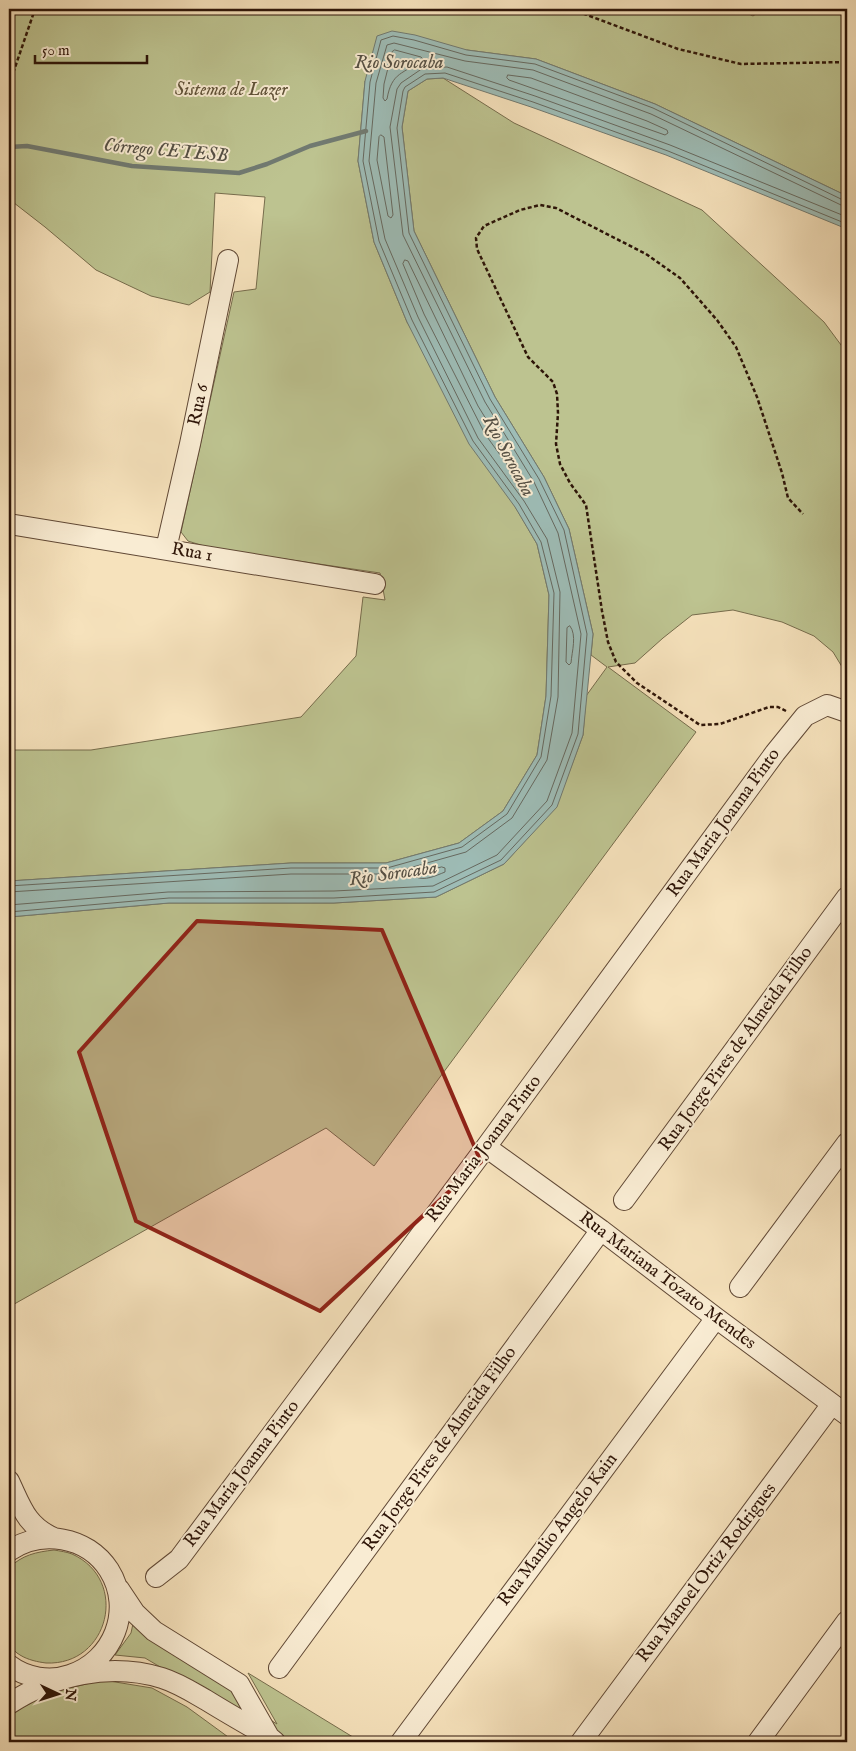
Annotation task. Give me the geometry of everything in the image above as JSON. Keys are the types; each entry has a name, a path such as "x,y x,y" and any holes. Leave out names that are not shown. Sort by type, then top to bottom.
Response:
{"street":[{"name":"Rua 6","path":"166,549 228,260"},
{"name":"Rua 1","path":"9,524 375,584"},
{"path":"797,714 827,705 847,712"},
{"name":"Rua Maria Joanna Pinto","path":"156,1577 178,1559 486,1147 775,753 797,714"},
{"name":"Rua Jorge Pires de Almeida Filho","path":"624,1200 847,897"},
{"path":"740,1286 847,1143"},
{"name":"Rua Mariana Tozato Mendes","path":"486,1147 840,1409"},
{"name":"Rua Jorge Pires de Almeida Filho","path":"279,1668 600,1230"},
{"name":"Rua Manlio Angelo Kain","path":"400,1742 716,1318"},
{"name":"Rua Manoel Ortiz Rodrigues","path":"581,1742 840,1409"},
{"path":"9,1481 30,1521 40,1531 54,1538"},
{"path":"9,1551 28,1541 41,1538 67,1540 90,1551 109,1570 128,1604 154,1631 239,1684 272,1739"},
{"path":"9,1704 35,1689 85,1669 101,1656 115,1634 120,1608 115,1581"},
{"path":"758,1742 847,1622"},
{"path":"9,1666 26,1675 40,1678 53,1679 97,1672 133,1673 162,1678 180,1685 272,1739"}],"path":[{"path":"9,86 35,9"},
{"path":"571,9 678,48 741,64 847,62"},
{"path":"797,714 778,707 769,707 720,724 700,725 637,683 616,662 608,642 602,611 586,505 570,483 560,464 556,444 557,394 553,382 528,357 477,250 476,238 484,226 520,210 540,205 556,208 646,254 680,278 717,320 736,347 757,397 788,498 803,514"}],"highlighted area":[{"path":"197,921 382,930 481,1162 320,1311 136,1221 79,1052"}],"green space":[{"name":"Sistema de Lazer","path":"9,9 739,9 753,16 763,9 847,9 847,196 655,104 536,59 467,50 365,81 358,161 374,242 407,322 537,544 549,595 546,696 537,755 503,811 459,843 386,863 291,863 9,881 9,750 91,750 301,717 356,656 363,597 385,600 380,573 210,548 188,541 181,532 234,292 256,289 265,197 215,193 210,292 189,305 151,296 96,270 9,199"},
{"path":"443,78 514,123 702,210 824,322 847,353 847,675 833,652 814,636 782,622 733,610 692,615 635,663 608,667 696,732 374,1166 326,1128 9,1307 9,917 169,903 334,903 436,897 504,864 556,807 583,735 586,696 607,667 591,655 593,634 569,529 544,477 495,397 414,231 402,127 408,91 427,79"},
{"path":"54,1550 72,1554 90,1566 101,1582 106,1601 104,1619 97,1637 85,1651 68,1660 46,1663 23,1657 9,1645 9,1568 19,1560 30,1555"},
{"path":"134,1619 236,1690 243,1703 277,1724 248,1673 361,1742 287,1742 145,1658 115,1655 131,1633"},
{"path":"103,1680 152,1688 187,1707 235,1742 9,1742 9,1715 49,1693"}],"water":[{"name":"Rio Sorocaba","path":"392,31 415,35 467,50 536,59 655,104 847,196 847,229 666,155 443,78 427,79 408,91 402,127 414,231 495,397 544,477 569,529 593,634 583,735 557,807 504,864 436,897 334,903 169,903 9,917 9,881 291,863 386,863 459,843 503,811 537,755 546,696 549,595 537,544 515,507 469,444 407,322 374,242 358,161 365,81 377,36"}],"waterway":[{"name":"Córrego CETESB","path":"9,147 27,146 132,166 239,173 267,164 310,146 366,131"}]}
